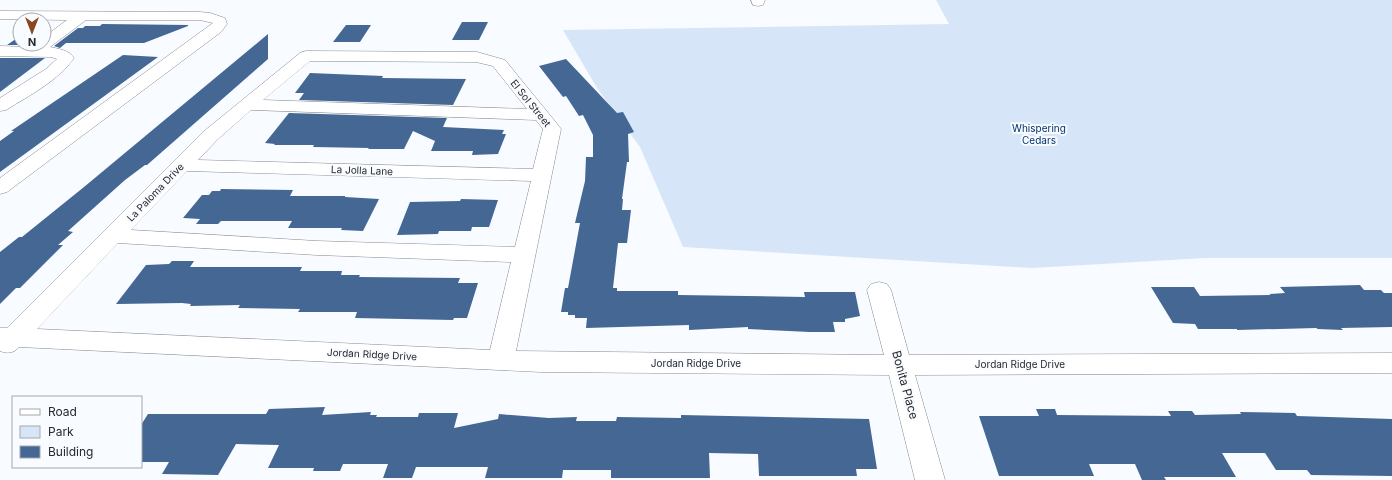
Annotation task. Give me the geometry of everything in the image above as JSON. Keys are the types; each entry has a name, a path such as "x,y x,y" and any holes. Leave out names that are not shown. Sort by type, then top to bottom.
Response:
{"street":[{"path":"0,15 200,16 216,18 220,21 220,24 210,34 0,188"},
{"path":"52,38 83,15"},
{"path":"0,51 12,51"},
{"path":"0,106 52,73 65,61 66,58 51,52"},
{"name":"La Paloma Drive","path":"5,342 113,236 210,136 306,56"},
{"name":"El Sol Street","path":"306,56 477,57 499,63 552,129 501,360"},
{"path":"247,105 541,115"},
{"name":"La Jolla Lane","path":"182,165 542,175"},
{"path":"113,236 317,248 524,255"},
{"name":"Bonita Place","path":"880,290 930,480"},
{"name":"Jordan Ridge Drive","path":"5,342 557,362 900,365 1392,363"}],"green space":[{"name":"Whispering Cedars","path":"936,0 1392,0 1392,258 1205,258 1032,268 683,247 640,147 597,88 563,30 949,24"}],"building":[{"path":"462,22 488,22 479,40 452,40"},
{"path":"102,24 188,26 144,43 66,43 60,48 54,46 78,28 83,28 85,26 100,26"},
{"path":"346,25 371,25 360,42 333,42"},
{"path":"268,34 268,59 147,165 125,180 68,231 73,232 58,245 63,245 20,288 16,288 0,304 0,252 19,237 22,237 84,187"},
{"path":"123,55 158,57 0,172 0,141 14,131 11,131"},
{"path":"0,58 45,58 0,92"},
{"path":"566,59 617,113 623,112 634,132 628,134 629,162 627,162 622,199 622,210 631,210 627,243 618,243 613,288 617,288 617,291 678,291 678,295 805,297 804,292 855,292 860,316 845,319 845,322 833,322 835,332 810,332 748,329 748,327 689,330 689,325 586,328 587,318 575,318 575,315 568,315 568,312 561,312 565,288 568,288 580,223 575,223 585,181 586,157 593,157 593,135 583,115 579,116 566,96 563,97 539,66"},
{"path":"310,73 383,76 382,78 466,79 453,105 299,100 304,93 295,93"},
{"path":"289,113 447,118 443,127 504,130 502,134 506,134 498,154 472,155 473,151 431,151 435,141 413,131 404,149 313,147 314,145 274,145 275,144 265,143"},
{"path":"221,189 293,190 290,196 345,196 379,199 363,231 341,230 342,228 288,228 292,221 221,221 218,224 196,224 200,219 183,218 202,195 209,195 212,191 220,191"},
{"path":"461,199 498,200 489,227 472,227 471,231 439,231 438,234 397,235 410,202 460,201"},
{"path":"172,261 194,261 190,267 302,267 300,271 342,271 341,275 360,275 359,277 460,278 458,283 478,283 467,318 454,318 453,320 355,318 357,312 298,312 300,309 238,308 240,305 190,306 191,304 182,303 116,304 146,265 169,264"},
{"path":"1360,285 1364,290 1381,290 1384,293 1392,293 1392,327 1341,328 1343,330 1316,328 1237,330 1198,329 1195,324 1173,323 1151,287 1194,287 1200,296 1271,295 1269,294 1285,293 1280,287"},
{"path":"325,407 322,415 371,412 370,415 377,415 376,417 418,417 419,413 458,413 454,428 498,419 499,414 549,418 577,417 576,421 616,421 617,417 681,418 681,415 869,419 877,469 856,469 857,476 759,476 758,454 709,453 710,478 611,478 611,470 563,470 562,478 485,478 488,467 416,467 412,478 383,478 388,464 343,464 340,471 313,471 314,468 268,468 279,445 236,444 218,475 162,474 169,462 142,462 142,423 148,414 266,414 269,409"},
{"path":"1036,409 1055,409 1057,415 1171,416 1168,411 1192,411 1195,415 1241,414 1240,412 1295,413 1297,416 1392,419 1392,476 1311,475 1307,470 1276,470 1265,453 1222,453 1236,477 1164,477 1166,480 1142,480 1135,464 1089,464 1094,476 999,476 979,416 1039,416"}]}
